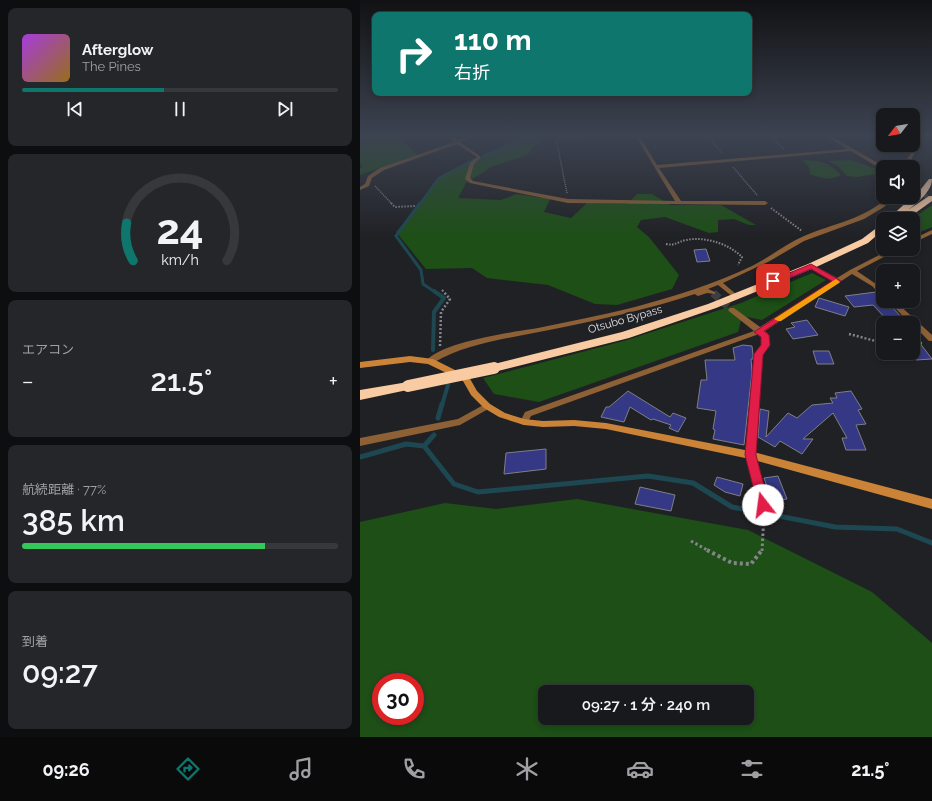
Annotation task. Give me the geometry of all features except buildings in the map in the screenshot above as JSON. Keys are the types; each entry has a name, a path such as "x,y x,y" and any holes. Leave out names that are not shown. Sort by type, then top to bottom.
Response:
{"highway":[{"path":"900,212 932,182"},
{"path":"911,212 932,198"},
{"name":"Otsubo Bypass","path":"360,395 494,368 625,335 735,296 811,266 865,241 876,232"},
{"path":"865,241 876,234"}],"street":[{"path":"360,189 367,185 370,177 381,169"},
{"path":"470,169 468,180 568,202 765,204"},
{"path":"658,169 679,202"},
{"path":"430,361 440,354 474,342 603,317 668,300 718,282 766,261 792,244 809,236 865,217 881,208 885,204"},
{"path":"920,238 932,232"},
{"path":"524,422 528,414 758,332 837,281 883,256"},
{"path":"811,266 837,281"},
{"path":"852,272 876,287"},
{"path":"718,282 735,296"},
{"path":"668,300 676,302 707,292 713,292"},
{"path":"899,308 932,339"},
{"path":"732,310 758,332 765,335 766,345 759,354 750,455 763,505"},
{"path":"360,365 410,359 430,361 466,379 474,393 487,406 502,415 524,422 543,424 574,423 606,426 750,455 932,504"},
{"path":"360,442 460,422 487,406"}],"path":[{"path":"562,169 568,202"},
{"path":"736,169 765,204 809,236"},
{"path":"367,185 374,185 395,207 415,206"},
{"path":"666,244 674,246 683,241 693,239 728,246 742,257 737,265 743,271"},
{"path":"440,354 441,312 450,299 442,290"},
{"path":"849,334 876,341"},
{"path":"692,541 732,562 752,564 762,552 764,523"}],"green space":[{"path":"360,169 376,169 360,175"},
{"path":"455,169 488,169 466,183 458,198 501,200 516,194 550,199 544,212 571,218 587,203 627,204 637,194 652,194 670,205 721,205 756,225 749,225 734,219 718,220 718,232 709,233 665,217 641,220 637,227 649,237 679,275 672,289 617,305 595,304 548,285 487,278 472,268 426,269 396,232 419,205 437,178"},
{"path":"809,169 835,169 841,175 833,178 822,178 810,174"},
{"path":"841,169 876,169 876,174 857,177 847,176"},
{"path":"932,205 932,227 920,232 920,213"},
{"path":"812,273 826,280 762,320 742,316 738,332 539,402 494,394 483,378 627,340 741,303"},
{"path":"577,499 748,530 872,592 932,643 932,737 360,737 360,522 445,503 496,509"}],"waterway":[{"path":"420,204 439,178 455,169"},
{"path":"420,203 396,236 421,270 423,284 435,292"},
{"path":"433,350 434,312 444,298 434,291"},
{"path":"442,405 448,385 445,380"},
{"path":"438,418 442,404"},
{"path":"424,446 434,435"},
{"path":"360,457 406,444 424,446"},
{"path":"424,446 454,484 478,492 648,476 693,483 732,507 835,527 897,529 932,543"}],"tunnel":[{"path":"920,191 932,201"},
{"path":"713,293 732,310"}],"slow traffic":[{"path":"778,319 836,282"}],"route":[{"path":"763,505 750,455 759,354 766,345 765,335 758,332 837,281 811,266 773,281"}]}
